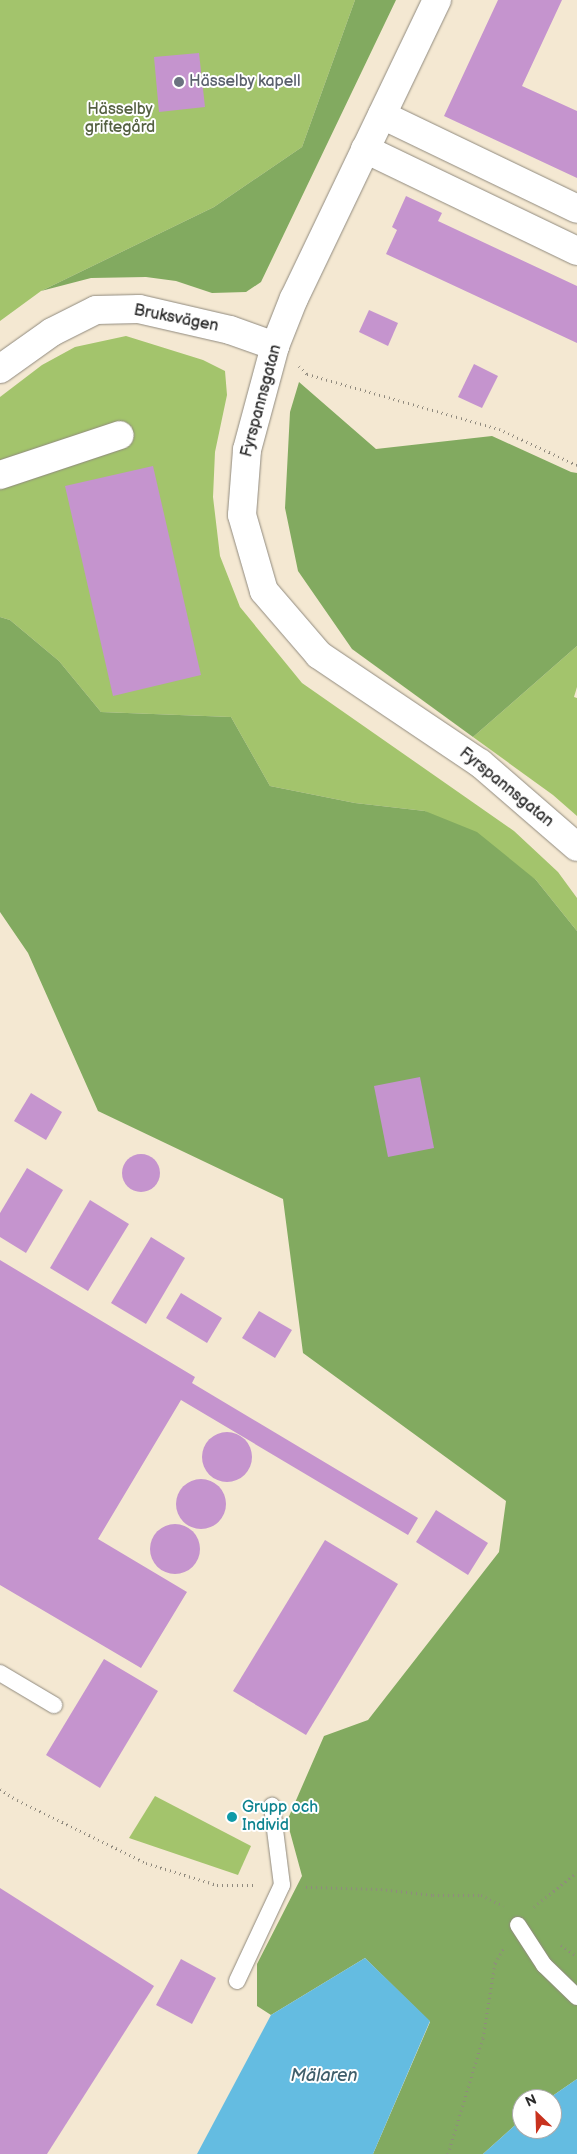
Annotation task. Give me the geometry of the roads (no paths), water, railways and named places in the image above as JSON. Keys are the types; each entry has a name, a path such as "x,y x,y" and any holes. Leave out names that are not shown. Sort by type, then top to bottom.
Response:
{"street":[{"name":"Fyrspannsgatan","path":"437,0 294,298 275,346 247,450 242,515 264,591 319,655 480,763 577,847"},
{"path":"382,115 577,209"},
{"path":"366,149 577,251"},
{"name":"Bruksvägen","path":"0,369 52,332 96,310 139,309 230,330 275,346"},
{"path":"0,475 120,435"}],"lane":[{"path":"0,1673 54,1705"},
{"path":"237,1981 282,1885 272,1806"},
{"path":"520,1920 544,1965 577,1997"}],"water":[{"name":"Mälaren","path":"365,1958 430,2021 373,2154 197,2154 271,2015"},
{"path":"577,2079 577,2154 483,2154 512,2128 512,2139 562,2139 562,2089"}],"place":[{"name":"Hässelby kapell","path":"179,82"},
{"name":"Grupp och Individ","path":"232,1817"}],"park label":[{"name":"Hässelby griftegård","path":"120,119"}]}
